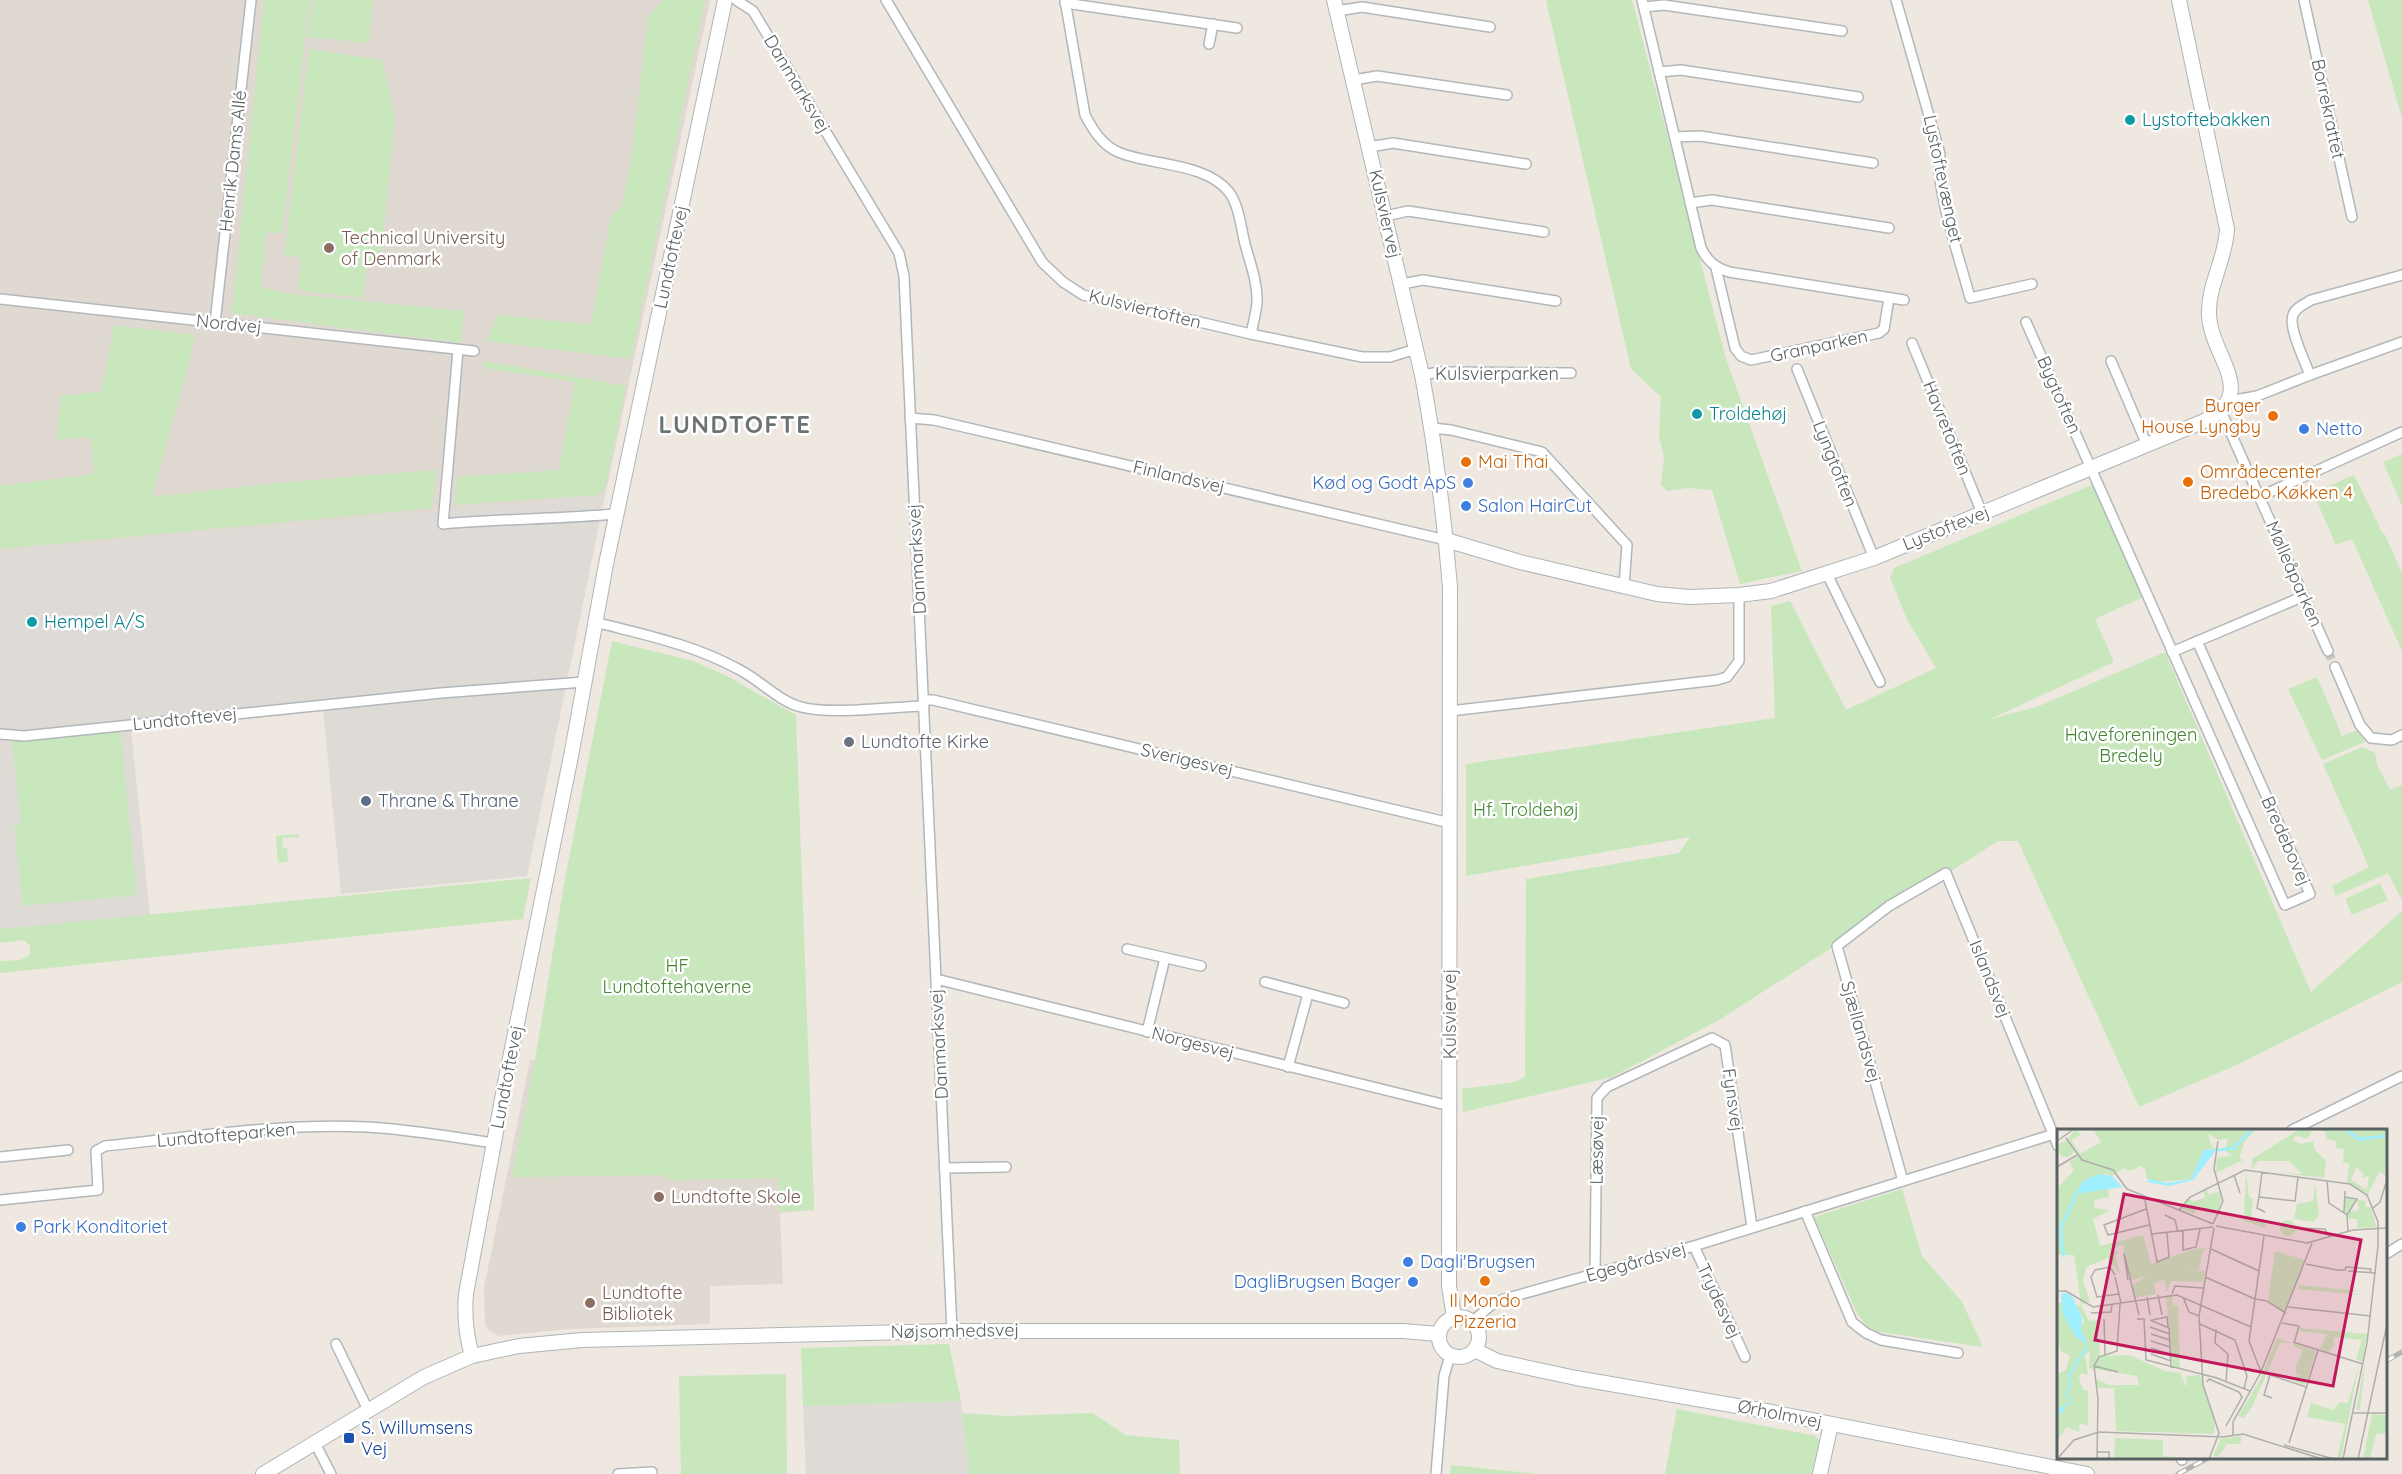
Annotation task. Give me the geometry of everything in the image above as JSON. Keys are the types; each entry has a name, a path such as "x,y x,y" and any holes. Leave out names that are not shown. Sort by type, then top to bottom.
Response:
{"street":[{"name":"Henrik Dams Allé","path":"215,323 251,0"},
{"name":"Lundtoftevej","path":"472,1356 464,1311 494,1143 616,514 725,0"},
{"name":"Danmarksvej","path":"736,0 753,11 899,253 904,276 952,1330"},
{"name":"Kulsviertoften","path":"886,0 1042,262 1063,282 1083,295 1362,357 1390,357 1416,349"},
{"name":"Lystoftevænget","path":"1896,0 1940,154 1938,164 1947,213 1970,298 2032,284"},
{"path":"2179,0 2226,216 2227,240 2210,299 2209,315 2211,329 2232,389 2225,406"},
{"name":"Borrekrattet","path":"2304,0 2352,218"},
{"path":"1237,28 1065,1 1085,116 1093,132 1118,152 1204,174 1220,183 1230,193 1236,207 1256,289 1257,303 1251,334"},
{"name":"Granparken","path":"1842,31 1664,5 1643,4 1701,248 1707,260 1716,268 1735,348 1741,356 1751,360 1879,333 1884,329 1889,298"},
{"path":"1336,6 1362,7 1490,27"},
{"name":"Kulsviervej","path":"1336,6 1422,375 1432,428 1446,540 1450,587 1449,1286 1454,1317"},
{"path":"1209,44 1212,24"},
{"path":"1659,72 1681,70 1858,97"},
{"path":"1354,80 1377,76 1507,95"},
{"path":"1675,137 1700,136 1874,163"},
{"path":"1369,147 1393,143 1526,164"},
{"path":"1690,203 1712,200 1889,228"},
{"path":"1386,216 1408,212 1544,232"},
{"path":"1716,268 1904,300"},
{"path":"2310,375 2292,327 2292,315 2299,307 2311,300 2402,275"},
{"path":"1402,284 1423,280 1556,301"},
{"name":"Nordvej","path":"0,299 474,351"},
{"name":"Bygtoften","path":"2026,322 2091,468"},
{"name":"Lystoftevej","path":"1446,540 1520,562 1657,594 1689,597 1739,596 1771,591 1874,558 2206,420 2225,406 2402,342"},
{"name":"Havretoften","path":"1912,343 1982,513"},
{"path":"458,350 443,524 616,514"},
{"path":"2111,361 2147,445"},
{"name":"Lyngtoften","path":"1797,369 1874,558"},
{"name":"Kulsvierparken","path":"1422,375 1440,372 1571,373"},
{"name":"Mølleåparken","path":"2225,406 2259,497 2328,651"},
{"name":"Finlandsvej","path":"910,418 934,420 1446,540"},
{"path":"1432,428 1452,430 1542,452 1627,545 1624,586"},
{"path":"2259,497 2402,432"},
{"name":"Bredebovej","path":"2091,468 2285,905 2310,894 2197,641"},
{"path":"1827,574 1880,682"},
{"path":"1450,711 1727,677 1739,662 1739,596"},
{"path":"2172,652 2304,596"},
{"name":"Sverigesvej","path":"595,622 691,646 739,669 785,700 800,707 831,710 924,703 933,700 1450,823"},
{"path":"2335,667 2360,725 2370,738 2392,740 2402,735"},
{"name":"Lundtoftevej","path":"0,734 24,736 441,693 584,682"},
{"name":"Islandsvej","path":"1889,906 1946,873 2057,1143"},
{"name":"Sjællandsvej","path":"1889,906 1837,946 1903,1181"},
{"path":"1127,949 1201,966"},
{"path":"1147,1032 1165,958"},
{"name":"Norgesvej","path":"936,979 1450,1106"},
{"path":"1265,982 1344,1003"},
{"path":"1288,1066 1308,994"},
{"name":"Fynsvej","path":"1660,1063 1712,1038 1725,1045 1752,1227"},
{"name":"Læsøvej","path":"1595,1275 1597,1098 1607,1087 1660,1063"},
{"path":"2296,1129 2402,1076"},
{"name":"Lundtofteparken","path":"0,1200 98,1190 96,1151 105,1146 248,1131 325,1127 406,1130 494,1143"},
{"name":"Egegårdsvej","path":"1472,1322 1490,1306 1504,1299 1694,1246 2054,1134"},
{"path":"0,1157 68,1150"},
{"path":"945,1168 1006,1167"},
{"path":"1805,1211 1852,1322 1866,1333 1881,1340 1958,1353"},
{"path":"2387,1253 2402,1244"},
{"name":"Trydesvej","path":"1694,1246 1745,1357"},
{"path":"1454,1317 1472,1322 1479,1336 1475,1350 1464,1357 1450,1356 1441,1347 1438,1334 1441,1327 1454,1317"},
{"name":"Nøjsomhedsvej","path":"472,1356 519,1346 582,1340 952,1330 1393,1331 1438,1334"},
{"path":"336,1344 368,1410"},
{"name":"Ørholmvej","path":"1475,1350 1497,1361 2087,1474"},
{"path":"263,1474 424,1377 472,1356"},
{"path":"1436,1474 1444,1376 1450,1356"},
{"path":"1820,1474 1831,1424"},
{"path":"315,1443 332,1474"},
{"path":"618,1474 652,1472"}],"shaded area":[{"name":"Technical University of Denmark","path":"0,0 710,0 605,496 0,551"},
{"path":"605,496 527,876 341,894 323,709 131,729 150,915 0,932 0,551"},
{"name":"Lundtofte Skole","path":"530,1060 809,1066 814,1210 780,1213 783,1284 710,1286 710,1324 570,1329 499,1336 489,1331 485,1323 484,1288"},
{"path":"961,1401 970,1474 806,1474 803,1406"}],"green space":[{"path":"264,0 310,0 282,233 266,233 261,287 282,293 464,311 461,343 232,313"},
{"path":"312,0 373,0 369,43 308,37"},
{"path":"662,0 705,0 631,359 487,341 498,315 591,325 611,216 622,207 631,162 648,18"},
{"path":"1546,0 1632,0 1726,359 1802,571 1740,584 1712,490 1688,488 1667,491 1661,485 1664,457 1659,436 1661,397 1631,369"},
{"path":"2368,0 2402,0 2402,118"},
{"path":"309,49 382,60 395,117 382,249 367,264 363,298 298,290 301,257 284,256"},
{"path":"114,325 196,335 152,497 288,482 436,470 432,508 0,549 0,486 94,474 91,437 56,440 61,396 102,391"},
{"path":"483,361 626,386 605,488 596,495 455,505 457,477 559,470 575,382 485,368"},
{"path":"2402,454 2402,506 2383,462"},
{"path":"2354,475 2402,573 2402,651 2352,539 2336,545 2313,493"},
{"path":"2092,485 2143,597 2095,619 2114,662 1988,720 2039,706 2165,652 2311,992 2402,911 2402,982 2241,1063 2139,1107 2018,841 1998,841 1719,1020 1612,1077 1463,1112 1462,1089 1515,1082 1525,1077 1526,879 1679,853 1690,837 1466,876 1466,764 1775,718 1771,606 1790,601 1846,710 1936,668 1907,619 1890,578 1894,568"},
{"name":"HF Lundtoftehaverne","path":"612,641 693,661 727,676 796,715 814,1210 780,1212 778,1178 667,1180 665,1175 512,1177 535,1060 564,884"},
{"path":"2317,677 2342,736 2357,730 2365,742 2322,760 2288,689"},
{"path":"120,729 137,895 23,906 14,826 21,824 12,741"},
{"path":"2362,747 2375,753 2377,765 2390,790 2402,785 2402,900 2388,873 2336,896 2332,886 2369,867 2323,764"},
{"path":"299,834 299,837 282,838 283,848 287,848 288,862 278,863 276,836"},
{"path":"531,878 523,919 0,973 0,961 20,960 30,955 30,946 24,940 0,943 0,929"},
{"path":"2380,883 2388,900 2352,915 2345,899"},
{"path":"1902,1189 1922,1256 1962,1302 1983,1347 1879,1332 1867,1326 1857,1313 1814,1217"},
{"path":"949,1344 961,1401 803,1406 801,1348"},
{"path":"786,1374 787,1474 681,1474 679,1376"},
{"path":"1677,1409 1816,1436 1820,1442 1811,1474 1665,1474"},
{"path":"962,1413 1007,1416 1093,1413 1125,1435 1179,1440 1180,1474 970,1474"},
{"path":"1451,1465 1529,1473 1536,1474 1450,1474"}],"tunnel":[{"path":"2328,651 2335,667"}],"railway":[{"path":"2387,1360 2402,1352"},
{"path":"2178,1474 2206,1459"}],"place":[{"name":"Lystoftebakken","path":"2130,120"},
{"name":"Technical University of Denmark","path":"329,248"},
{"name":"Troldehøj","path":"1697,414"},
{"name":"Burger House Lyngby","path":"2273,416"},
{"name":"Netto","path":"2304,429"},
{"name":"Mai Thai","path":"1466,462"},
{"name":"Områdecenter Bredebo Køkken 4","path":"2188,482"},
{"name":"Kød og Godt ApS","path":"1468,483"},
{"name":"Salon HairCut","path":"1466,506"},
{"name":"Hempel A/S","path":"32,622"},
{"name":"Lundtofte Kirke","path":"849,742"},
{"name":"Thrane & Thrane","path":"366,801"},
{"name":"Lundtofte Skole","path":"659,1197"},
{"name":"Park Konditoriet","path":"21,1227"},
{"name":"Dagli'Brugsen","path":"1408,1262"},
{"name":"Il Mondo Pizzeria","path":"1485,1281"},
{"name":"DagliBrugsen Bager","path":"1413,1282"},
{"name":"Lundtofte Bibliotek","path":"590,1303"},
{"name":"S. Willumsens Vej","path":"349,1438"}],"district":[{"name":"LUNDTOFTE","path":"735,425"}],"park label":[{"name":"Haveforeningen Bredely","path":"2131,745"},
{"name":"Hf. Troldehøj","path":"1526,810"}]}
